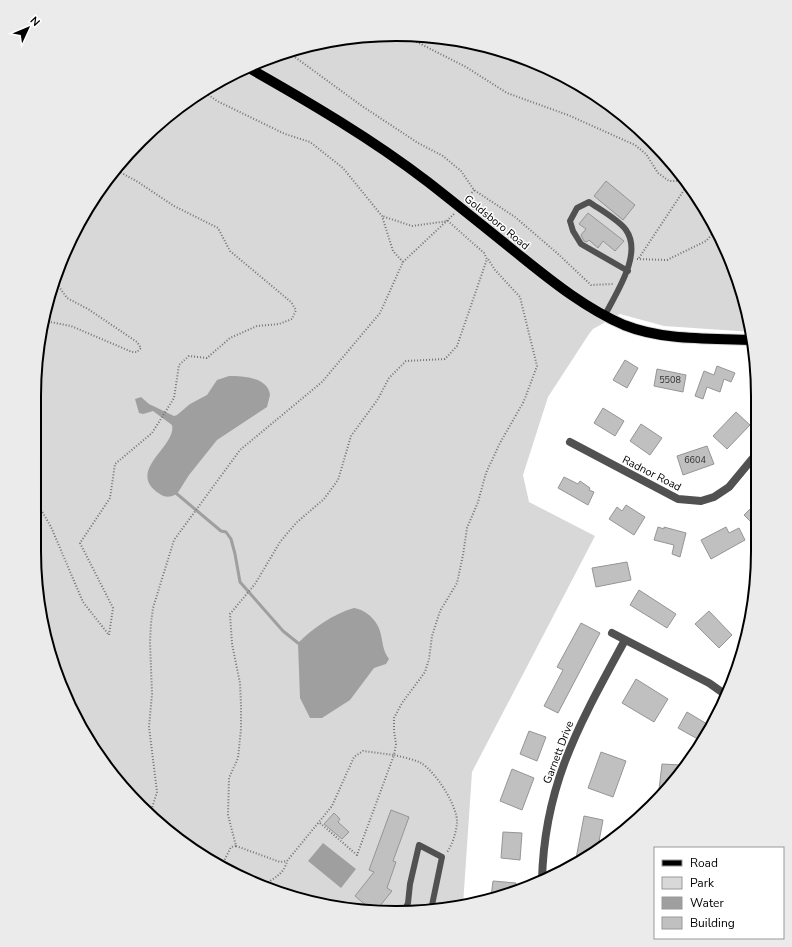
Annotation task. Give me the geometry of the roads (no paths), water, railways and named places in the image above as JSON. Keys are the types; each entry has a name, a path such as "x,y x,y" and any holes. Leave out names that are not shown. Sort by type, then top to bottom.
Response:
{"main road":[{"name":"Goldsboro Road","path":"254,71 335,119 427,181 542,274 585,304 605,315 624,325 652,333 746,340"}],"street":[{"name":"Radnor Road","path":"570,442 678,500 701,501 714,497 729,487 751,460"},
{"path":"612,633 709,683 722,692"},
{"name":"Garnett Drive","path":"542,874 543,848 549,812 558,778 581,720 625,640"}],"lane":[{"path":"605,315 628,271 632,241 625,229 589,202 577,208 570,221 573,231 581,244 628,271"},
{"path":"407,906 419,845 442,857 432,904"}],"water":[{"path":"229,376 247,377 265,384 270,395 267,407 217,440 189,475 177,494 168,497 162,495 150,485 147,477 149,468 154,459 167,442 171,433 172,425 153,411 143,414 139,413 135,399 141,397 149,404 174,416 190,404 207,395 217,380"},
{"path":"354,608 368,614 375,621 380,630 384,650 389,659 386,664 374,668 350,700 322,718 310,718 300,698 298,643 324,622 338,614"},
{"path":"323,843 356,869 341,888 308,861"}],"waterway":[{"path":"177,494 221,531 226,532 231,539 240,582 283,631 298,643"}]}
